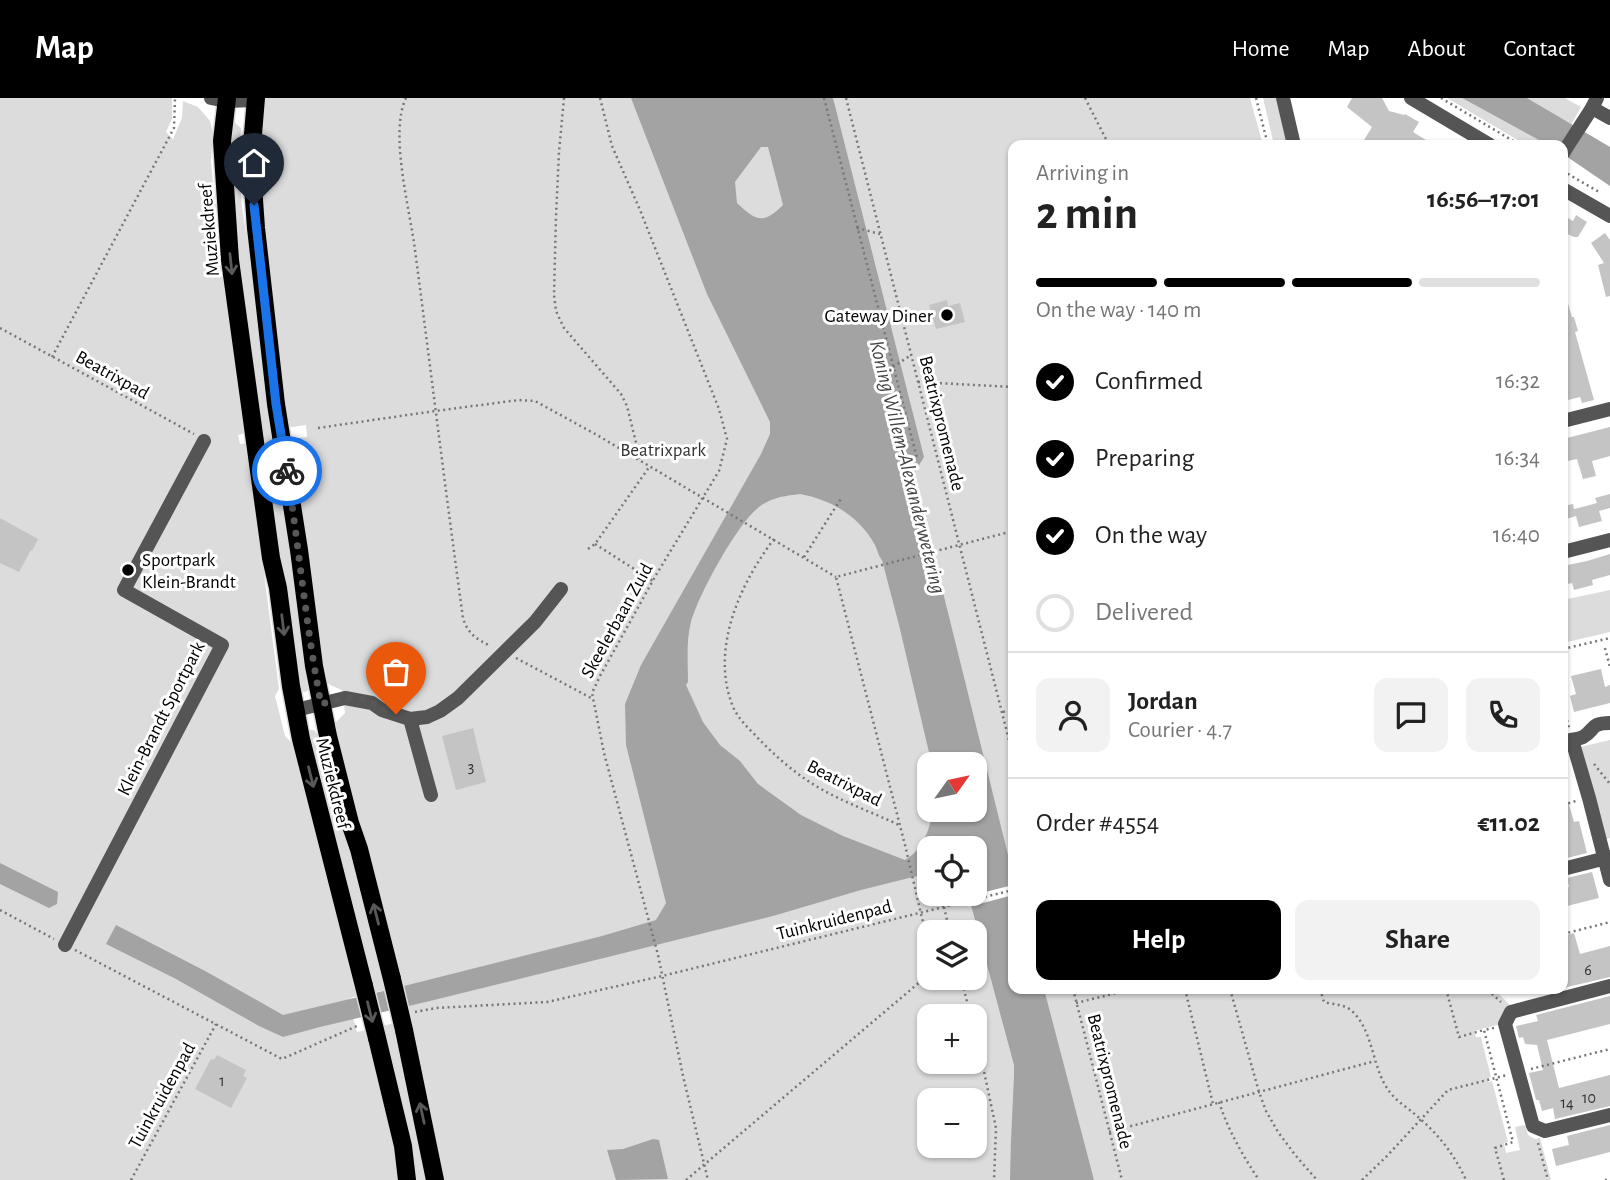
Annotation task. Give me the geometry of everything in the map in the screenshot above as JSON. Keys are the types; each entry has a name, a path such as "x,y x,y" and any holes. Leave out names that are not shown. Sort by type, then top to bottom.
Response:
{"main road":[{"name":"Muziekdreef","path":"221,99 230,260 271,558 296,710 403,1146 407,1180"},
{"name":"Muziekdreef","path":"254,99 251,159 256,228 276,404 314,666 350,823 392,979 435,1180"}],"street":[{"path":"1283,98 1293,140"},
{"path":"1411,98 1482,140"},
{"path":"221,99 254,99"},
{"path":"1568,145 1594,103 1610,118"},
{"path":"1568,192 1610,216"},
{"path":"1568,420 1610,409"},
{"name":"Klein-Brandt Sportpark","path":"65,945 222,645 124,590 204,441"},
{"path":"1568,551 1610,540"},
{"path":"296,710 345,698 372,703 382,710 410,719 427,718 458,698 535,622 561,589"},
{"path":"410,719 431,795"},
{"path":"1568,741 1584,736 1600,724 1610,723"},
{"path":"1568,744 1589,798 1607,858 1610,880"},
{"path":"1568,868 1607,858"},
{"path":"1610,986 1508,1018 1518,1072 1533,1126 1545,1131 1610,1115"}],"path":[{"path":"52,357 174,128 174,98"},
{"path":"406,98 400,114 400,150 463,618 466,627 477,640 593,699"},
{"path":"564,98 556,216 556,311 564,328 621,394 627,406 639,459"},
{"name":"Skeelerbaan Zuid","path":"600,98 612,146 719,409 727,439 719,471 653,581 592,693 604,753 658,955 708,1180"},
{"path":"824,98 917,458"},
{"name":"Beatrixpromenade","path":"846,98 1008,736"},
{"path":"1085,98 1106,140"},
{"path":"1256,98 1267,140"},
{"path":"1441,98 1512,140"},
{"path":"1568,174 1598,192"},
{"path":"857,228 880,234"},
{"name":"Beatrixpad","path":"0,328 204,441"},
{"path":"893,367 911,355"},
{"path":"918,382 1008,387"},
{"path":"317,428 519,400 535,401 704,497 836,577 1008,532"},
{"path":"588,549 595,544 650,466"},
{"path":"804,557 842,497"},
{"name":"Beatrixpad","path":"774,539 760,558 733,612 724,667 735,711 765,746 795,772 833,795 900,825"},
{"path":"595,544 653,581"},
{"name":"Beatrixpad","path":"836,577 923,920"},
{"path":"1568,648 1610,638"},
{"path":"1605,648 1610,667"},
{"path":"1002,712 1008,710"},
{"path":"1593,763 1610,784"},
{"name":"Tuinkruidenpad","path":"987,896 1008,891"},
{"path":"944,906 947,920"},
{"name":"Tuinkruidenpad","path":"662,976 944,906"},
{"path":"0,910 65,945"},
{"path":"1568,933 1610,922"},
{"path":"686,1180 917,984"},
{"name":"Beatrixpromenade","path":"1074,994 1122,1180"},
{"path":"1076,1003 1113,994"},
{"path":"1186,994 1213,1104"},
{"path":"1231,994 1266,1111 1278,1132 1317,1180"},
{"path":"1322,994 1324,1002 1345,1006 1357,1017 1390,1092 1440,1138 1453,1154 1466,1180"},
{"path":"1447,994 1459,1037 1484,1030 1508,1018 1491,994"},
{"name":"Tuinkruidenpad","path":"131,1180 216,1024"},
{"path":"1484,1030 1513,1142 1495,1148 1504,1180"},
{"path":"1362,1180 1448,1090 1610,1049"},
{"path":"1109,1132 1375,1061"},
{"path":"985,1074 996,1128 994,1180"},
{"path":"1219,1102 1224,1118 1259,1180"},
{"path":"1533,1126 1548,1180"},
{"path":"1605,1180 1610,1179"}],"green space":[{"name":"Sportpark Klein-Brandt","path":"0,98 172,98 172,119 166,132 173,139 182,118 183,101 198,107 210,121 213,132 213,183 245,433 238,435 240,444 247,443 279,689 275,696 285,736 294,745 304,780 357,996 348,999 357,1032 366,1030 400,1155 403,1180 0,1180"},
{"name":"Beatrixpark","path":"260,98 1250,98 1262,140 1008,140 1008,994 1499,994 1511,1006 1501,1024 1474,1031 1476,1037 1481,1037 1491,1077 1487,1079 1488,1082 1492,1081 1508,1142 1504,1143 1506,1153 1520,1150 1515,1127 1525,1125 1528,1135 1535,1139 1540,1138 1551,1180 438,1180 333,731 335,723 345,713 342,690 324,679 290,439 307,437 306,425 285,428 254,211"},
{"path":"1263,98 1277,98 1288,140 1273,140"},
{"path":"1447,98 1462,98 1539,140 1518,140"},
{"path":"1527,98 1565,98 1581,107 1571,125"},
{"path":"228,122 234,122 241,128 239,167 242,207 310,683 305,692 298,690 229,217"},
{"path":"1610,590 1610,632 1568,642 1568,599"},
{"path":"308,730 314,730 320,738 386,990 372,993 337,861"},
{"path":"1610,740 1610,838 1605,840 1580,747"},
{"path":"394,1023 431,1180 415,1180 379,1027"}],"water":[{"name":"Koning Willem-Alexanderwetering","path":"631,98 833,98 924,457 912,477 983,752 929,752 899,625 882,560 875,545 861,526 844,511 823,500 800,494 774,499 759,507 740,528 720,560 695,610 689,629 686,685 703,722 720,745 740,761 758,784 801,815 843,836 905,860 917,850 917,876 773,916 283,1037 106,944 116,925 283,1015 602,936 656,920 666,903 626,745 625,704 641,665 770,434 770,422 707,294","holes":["761,147 768,147 783,205 770,216 760,218 749,214 737,203 735,182"]},
{"path":"1462,98 1527,98 1610,147 1610,186 1568,157 1568,140 1539,140"},
{"path":"987,770 1008,855 1008,994 1045,994 1094,1180 1010,1180 1014,1065 987,965 987,920 975,920 971,906 987,906 987,836 925,836 930,822 987,822"},
{"path":"0,863 58,892 57,904 49,908 0,884"},
{"path":"653,1139 659,1140 668,1179 616,1180 607,1150 623,1149"}],"pier":[{"path":"1008,886 1008,896 987,902 987,892"}],"building":[{"path":"1352,98 1382,98 1389,111 1405,114 1419,122 1413,132 1426,140 1364,140 1372,127 1347,107"},
{"path":"1576,215 1587,222 1578,237 1568,234 1568,218 1573,221"},
{"path":"1605,233 1610,240 1610,296 1606,297 1598,265 1604,263 1591,243"},
{"name":"Gateway Diner","path":"947,300 948,306 960,303 965,322 936,329 929,305"},
{"path":"1568,304 1578,331 1575,332 1594,400 1582,403 1580,397 1568,400"},
{"path":"1610,427 1610,456 1592,461 1596,476 1583,479 1577,459 1568,461 1568,438"},
{"path":"1610,494 1610,508 1599,511 1602,521 1579,527 1576,516 1568,518 1568,505 1573,504 1574,509 1586,506 1597,503 1595,498"},
{"path":"0,518 38,539 19,572 0,563"},
{"path":"1610,554 1610,575 1592,580 1593,585 1574,590 1572,583 1568,584 1568,565"},
{"path":"1601,669 1605,687 1610,685 1610,703 1574,712 1570,696 1576,694 1571,676"},
{"path":"473,728 486,782 456,790 442,736"},
{"path":"1568,801 1574,822 1579,821 1587,853 1568,858"},
{"path":"1592,872 1599,898 1568,906 1568,878"},
{"path":"1574,933 1580,954 1610,946 1610,977 1568,987 1568,935"},
{"path":"1610,996 1610,1024 1547,1040 1559,1088 1610,1075 1610,1106 1555,1119 1553,1108 1542,1111 1539,1100 1536,1100 1529,1073 1543,1070 1537,1045 1525,1044 1523,1037 1519,1038 1516,1026 1538,1021 1536,1015"},
{"path":"217,1055 246,1070 243,1076 247,1078 231,1108 195,1089 211,1059 214,1060"},
{"path":"1610,1125 1610,1152 1556,1166 1552,1149 1569,1145 1567,1136"}],"way so far":[{"path":"287,471 321,704 345,698 359,699 396,714"}],"place":[{"name":"Gateway Diner","path":"947,315"},
{"name":"Sportpark Klein-Brandt","path":"128,570"}],"route":[{"path":"254,205 276,404 287,471"}]}
